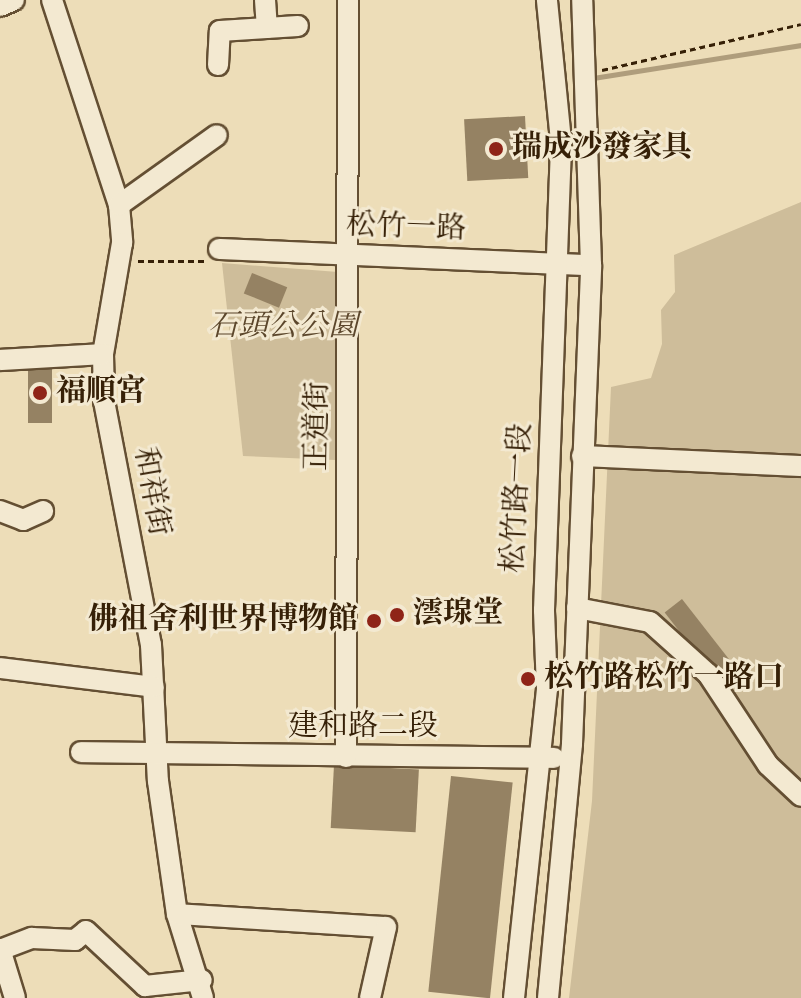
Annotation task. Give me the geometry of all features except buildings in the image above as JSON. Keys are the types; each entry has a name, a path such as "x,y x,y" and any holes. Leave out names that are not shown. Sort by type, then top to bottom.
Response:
{"street":[{"path":"0,6 14,0"},
{"name":"和祥街","path":"52,0 119,205 119,261 103,354 104,401 154,687 156,752 177,914 202,989"},
{"path":"265,0 267,28"},
{"name":"正道街","path":"346,757 351,258 348,0"},
{"name":"松竹路一段","path":"514,998 543,757 560,264 561,141 547,0"},
{"name":"松竹路一段","path":"548,998 570,758 591,265 587,74 582,0"},
{"path":"218,65 220,31 298,26"},
{"path":"119,205 217,135"},
{"name":"松竹一路","path":"213,255 591,265"},
{"path":"0,360 103,354"},
{"path":"582,456 801,466"},
{"path":"0,511 23,520 43,511"},
{"path":"577,608 650,622 708,674 768,765 801,796"},
{"path":"0,668 154,687"},
{"name":"建和路二段","path":"81,752 570,758"},
{"path":"177,914 386,927 370,998"},
{"path":"15,998 1,949 32,938 75,940 86,931 145,986 202,989"}],"path":[{"path":"587,74 801,24"},
{"path":"119,261 213,255"}],"green space":[{"path":"801,202 801,998 569,998 592,801 611,387 651,378 662,344 661,310 675,292 674,255"},
{"name":"石頭公公園","path":"222,263 338,272 335,460 243,456"}],"waterway":[{"path":"593,78 801,45"}],"place":[{"name":"瑞成沙發家具","path":"496,149"},
{"name":"福順宮","path":"40,393"},
{"name":"澐瑔堂","path":"397,615"},
{"name":"佛祖舍利世界博物館","path":"374,621"},
{"name":"松竹路松竹一路口","path":"528,679"}]}
